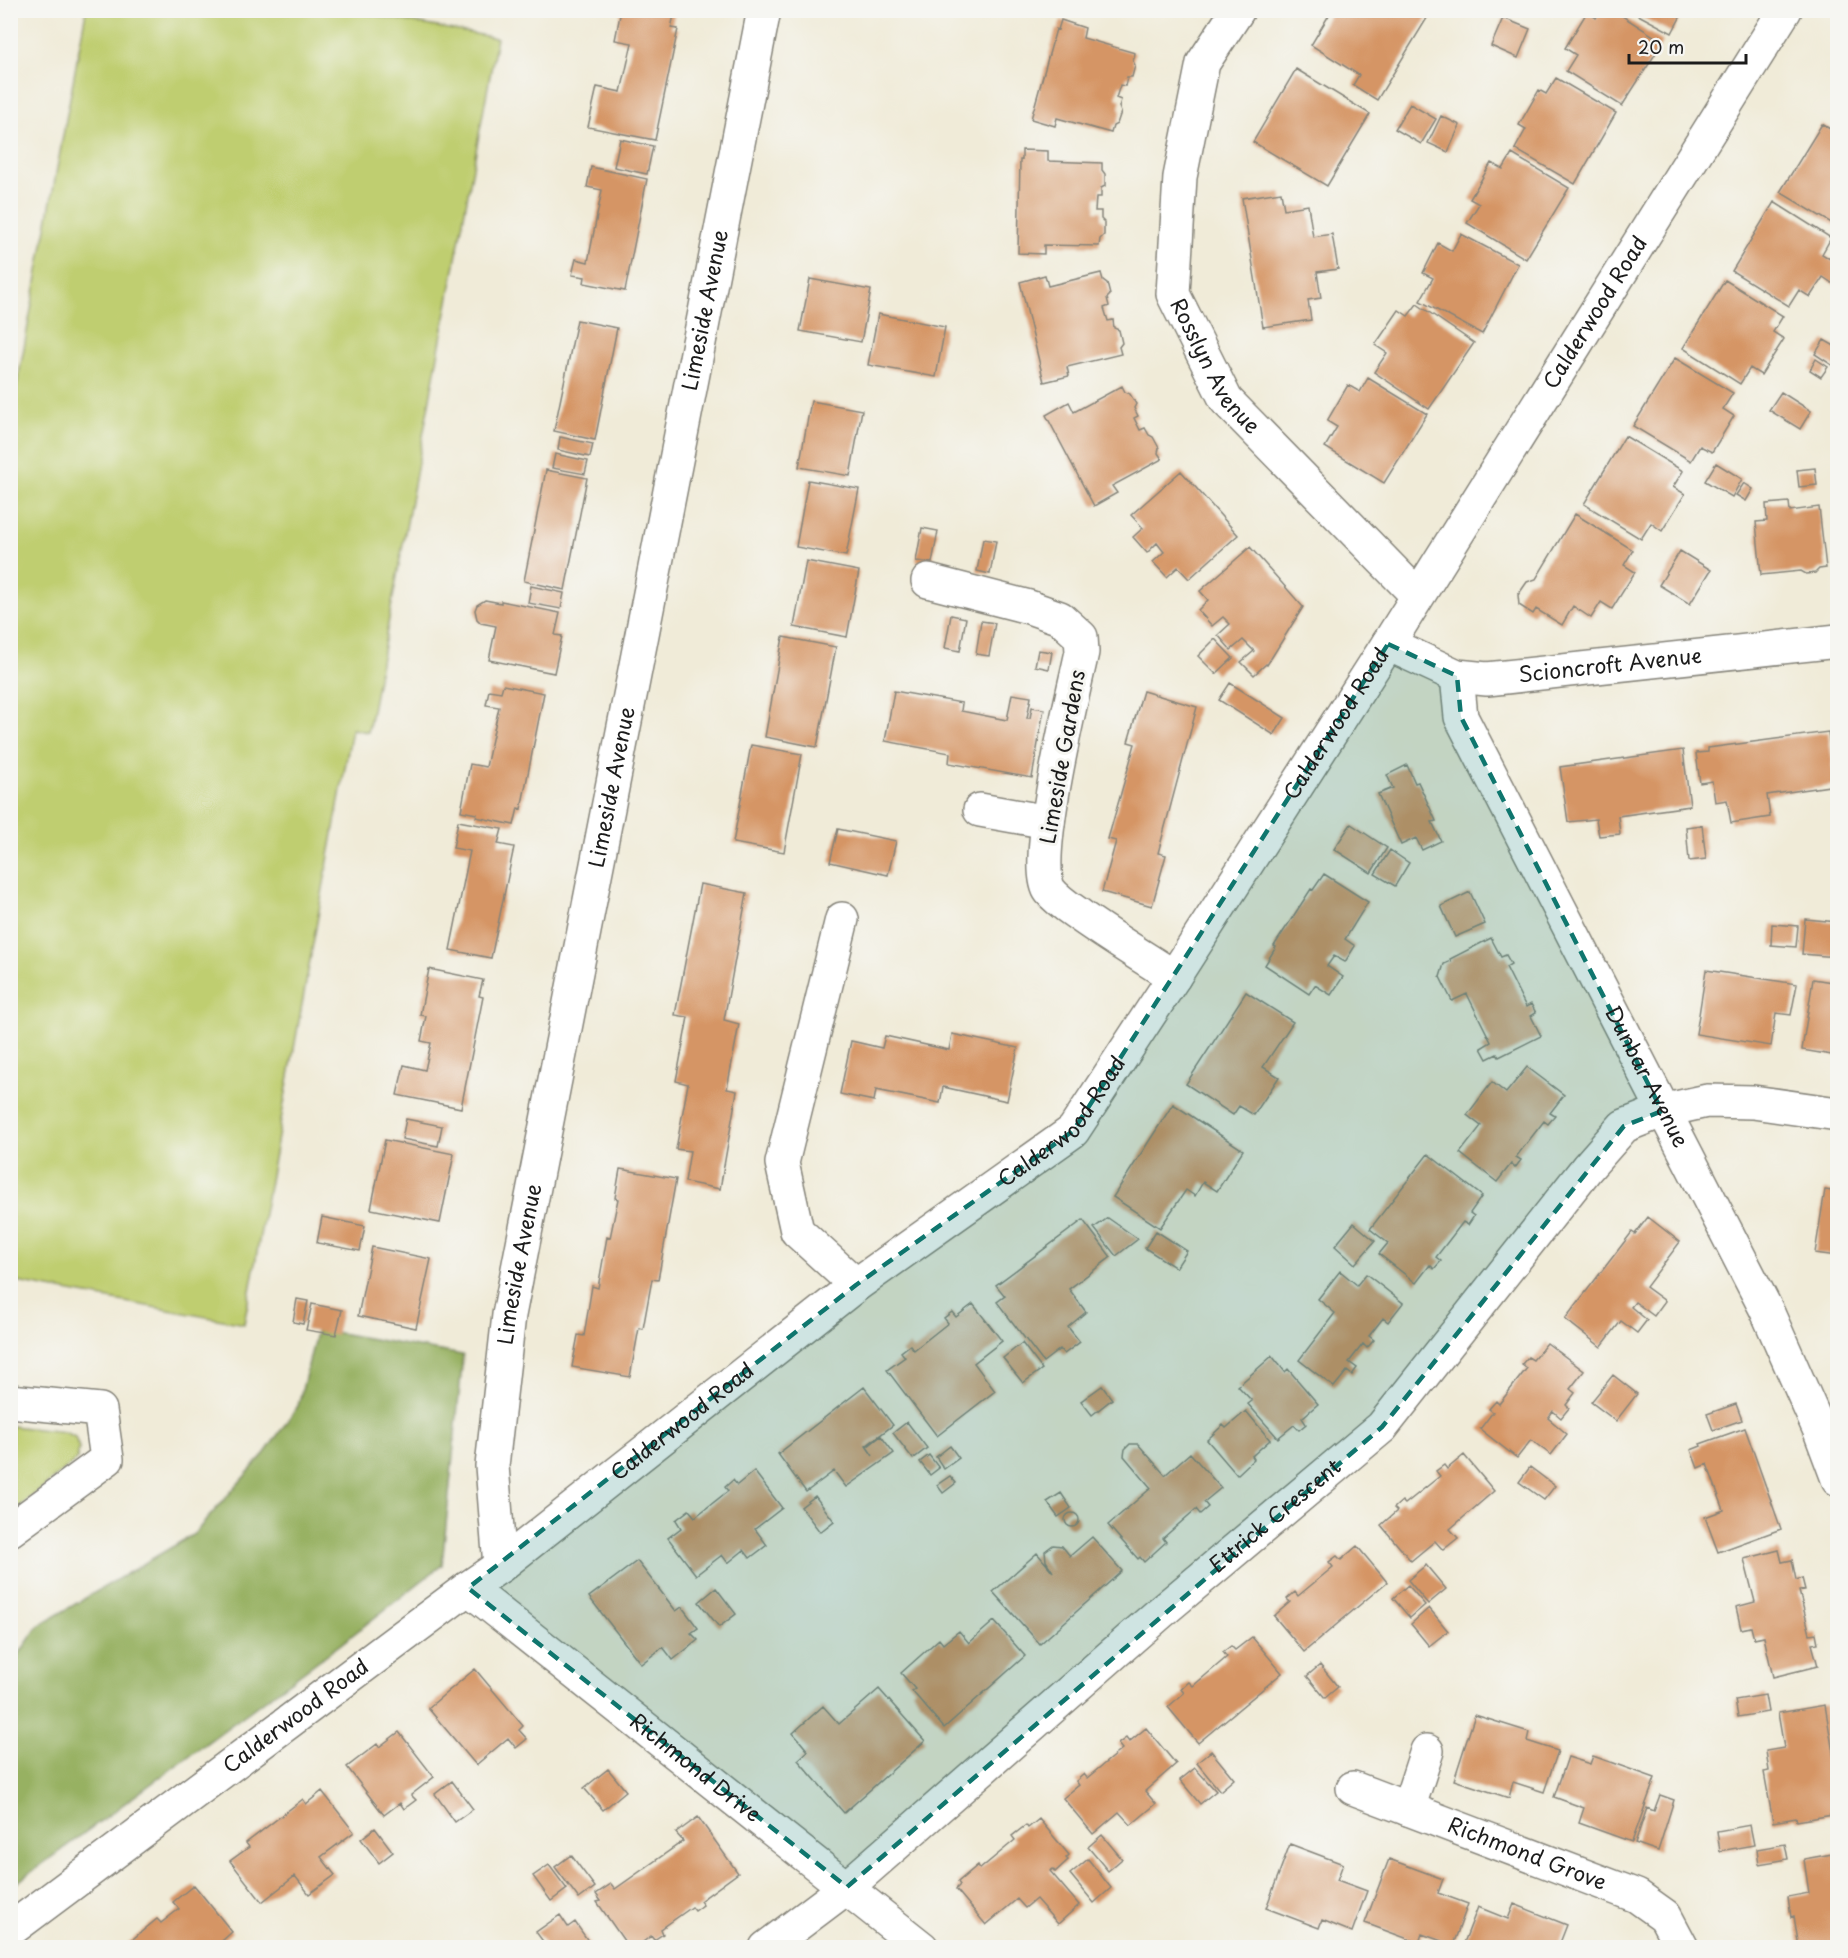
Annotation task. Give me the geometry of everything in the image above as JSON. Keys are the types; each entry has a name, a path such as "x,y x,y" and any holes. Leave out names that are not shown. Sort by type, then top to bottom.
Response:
{"street":[{"name":"Limeside Avenue","path":"500,1566 492,1466 509,1315 764,10"},
{"name":"Rosslyn Avenue","path":"1238,10 1203,63 1180,177 1173,294 1226,400 1417,594"},
{"name":"Calderwood Road","path":"10,1930 500,1566 856,1285 1073,1131 1388,644 1417,594 1785,10"},
{"name":"Limeside Gardens","path":"928,581 1060,618 1081,637 1082,652 1048,822 1044,872 1048,889 1064,904 1174,977"},
{"name":"Scioncroft Avenue","path":"1388,644 1457,676 1487,680 1838,641"},
{"name":"Dunbar Avenue","path":"1457,676 1461,717 1766,1309 1820,1431 1838,1479"},
{"path":"980,810 1048,822"},
{"path":"842,920 782,1163 796,1231 856,1285"},
{"name":"Ettrick Crescent","path":"766,1947 847,1887 1160,1614 1382,1427 1587,1168 1624,1126 1662,1111 1707,1101 1753,1102 1838,1114"},
{"path":"10,1401 100,1410 107,1459 10,1530"},
{"name":"Richmond Drive","path":"468,1588 922,1947"},
{"path":"1408,1809 1427,1751"},
{"name":"Richmond Grove","path":"1353,1788 1637,1896 1665,1916 1682,1947"}],"highlighted area":[{"path":"1388,644 1457,676 1461,717 1662,1111 1624,1126 1382,1427 847,1887 468,1588 856,1285 1073,1131"}],"green space":[{"path":"86,11 351,11 497,38 368,732 352,729 244,1324 11,1281 11,418"},
{"path":"317,1329 463,1355 442,1565 341,1644 11,1887 11,1666 38,1626 194,1534 265,1453 298,1406"},
{"path":"11,1426 65,1432 75,1437 79,1448 77,1459 11,1514"}],"building":[{"path":"621,10 675,11 671,28 678,29 655,140 588,127 597,87 621,92 632,43 615,40"},
{"path":"1332,10 1432,10 1377,100 1353,85 1359,75 1311,45"},
{"path":"1601,10 1613,10 1663,42 1622,106 1566,71 1576,55 1565,48 1587,12 1596,18"},
{"path":"1629,10 1684,10 1672,33"},
{"path":"1503,18 1530,29 1518,58 1491,46"},
{"path":"1061,20 1085,28 1083,38 1135,53 1132,77 1127,77 1125,86 1120,85 1116,98 1121,100 1119,107 1121,112 1111,133 1057,118 1055,126 1031,119 1056,29 1058,30"},
{"path":"1296,69 1370,114 1327,186 1253,142"},
{"path":"1556,78 1616,113 1575,184 1515,149 1526,129 1519,125 1539,90 1546,94"},
{"path":"1410,104 1436,119 1421,144 1395,129"},
{"path":"1441,116 1460,125 1448,152 1428,143"},
{"path":"1822,124 1838,134 1838,227 1780,192"},
{"path":"620,139 653,146 647,174 614,167"},
{"path":"1022,150 1048,151 1048,161 1102,163 1105,186 1101,188 1101,197 1096,197 1095,211 1101,211 1101,219 1104,222 1104,235 1100,239 1099,246 1044,245 1044,254 1018,253"},
{"path":"1512,154 1569,188 1526,259 1467,223 1479,204 1470,199 1491,163 1503,169"},
{"path":"591,167 647,179 625,291 584,283 585,277 572,275 576,259 588,262 602,190 587,187"},
{"path":"1281,192 1284,209 1308,205 1313,237 1332,234 1338,269 1317,272 1321,298 1308,300 1311,320 1263,327 1242,198"},
{"path":"1774,202 1831,238 1822,254 1838,264 1838,287 1823,277 1810,297 1799,290 1789,306 1732,271"},
{"path":"1461,234 1518,264 1482,334 1420,301 1433,278 1423,273 1438,243 1452,251"},
{"path":"1101,273 1110,295 1107,298 1109,306 1104,308 1108,321 1113,320 1114,328 1119,330 1122,343 1119,347 1121,354 1067,367 1069,376 1044,382 1020,282 1045,275 1048,286"},
{"path":"810,279 871,290 861,342 800,331"},
{"path":"1725,280 1783,316 1773,332 1784,339 1761,375 1750,368 1740,384 1683,348"},
{"path":"1417,304 1474,343 1429,409 1374,372 1387,353 1375,345 1399,310 1408,316"},
{"path":"878,314 945,327 936,377 868,365"},
{"path":"577,320 617,328 595,440 554,431"},
{"path":"1824,340 1838,348 1838,369 1815,354"},
{"path":"1675,358 1733,393 1723,409 1734,416 1712,452 1700,446 1691,461 1633,426"},
{"path":"1816,359 1828,367 1821,377 1810,370"},
{"path":"1368,378 1427,414 1384,483 1325,447 1337,427 1327,421 1348,385 1360,392"},
{"path":"1122,386 1136,404 1134,408 1138,416 1134,418 1140,430 1145,428 1153,437 1162,459 1112,486 1117,493 1094,506 1046,415 1069,402 1074,412"},
{"path":"1781,392 1811,411 1800,429 1769,410"},
{"path":"811,401 862,410 850,476 799,467"},
{"path":"1625,436 1683,471 1673,487 1685,494 1662,531 1651,523 1641,539 1584,504"},
{"path":"560,437 593,444 590,457 558,450"},
{"path":"555,454 588,461 585,474 552,468"},
{"path":"1716,463 1742,479 1732,497 1705,481"},
{"path":"1815,468 1817,485 1799,487 1797,470"},
{"path":"546,470 587,478 565,590 524,581"},
{"path":"1181,471 1238,535 1189,579 1178,567 1167,577 1153,562 1164,552 1157,543 1147,553 1133,537 1143,528 1131,515"},
{"path":"808,480 859,489 846,556 796,547"},
{"path":"1744,483 1753,489 1746,501 1736,495"},
{"path":"1789,502 1790,511 1819,507 1826,568 1806,574 1801,571 1761,575 1756,522 1767,521 1766,504"},
{"path":"1575,514 1633,550 1624,565 1635,572 1612,609 1601,602 1591,618 1573,606 1562,625 1536,609 1533,614 1519,605 1518,595 1527,582 1536,579"},
{"path":"922,528 938,531 932,563 916,561"},
{"path":"983,539 996,541 990,574 977,571"},
{"path":"1250,547 1303,607 1267,665 1254,675 1241,662 1254,651 1243,640 1231,650 1218,635 1230,624 1223,617 1212,626 1198,610 1208,600 1200,591"},
{"path":"1680,551 1711,570 1690,604 1659,585"},
{"path":"806,561 859,571 847,637 794,627"},
{"path":"531,586 564,593 561,609 528,603"},
{"path":"485,600 560,613 555,635 562,636 554,673 489,660 496,626 481,623 477,619 475,610 477,605"},
{"path":"951,615 966,618 960,651 945,648"},
{"path":"981,621 995,623 989,656 976,654"},
{"path":"783,637 836,647 817,747 765,737"},
{"path":"1215,639 1233,658 1216,674 1198,656"},
{"path":"1038,650 1052,652 1049,669 1035,666"},
{"path":"1230,683 1285,718 1274,735 1219,700"},
{"path":"503,685 544,693 521,809 518,808 514,825 476,817 477,814 461,811 470,764 486,767 499,707 486,705 489,690 501,692"},
{"path":"894,691 962,703 961,711 1007,720 1012,694 1031,697 1027,718 1030,718 1032,707 1044,709 1032,778 949,763 950,753 885,741"},
{"path":"1143,691 1197,707 1158,853 1166,855 1152,906 1102,892 1116,841 1108,839 1135,744 1128,742"},
{"path":"1828,732 1836,785 1767,795 1770,817 1731,823 1727,800 1715,802 1712,781 1700,783 1696,753 1708,752 1708,748"},
{"path":"751,745 802,754 784,852 733,843"},
{"path":"1683,750 1690,806 1618,816 1620,834 1599,836 1596,819 1568,822 1560,767"},
{"path":"1407,765 1415,783 1418,782 1436,821 1432,822 1441,841 1422,850 1416,838 1401,845 1378,794 1393,788 1387,775"},
{"path":"458,821 502,829 498,844 514,847 491,958 450,950 470,851 453,848"},
{"path":"1351,824 1387,848 1371,873 1334,849"},
{"path":"1702,825 1706,859 1689,861 1686,827"},
{"path":"838,829 896,841 888,875 830,862"},
{"path":"1390,850 1409,863 1395,886 1375,874"},
{"path":"1324,874 1368,902 1345,939 1355,946 1345,962 1334,956 1327,966 1343,977 1331,995 1315,985 1309,994 1265,965 1276,947 1274,946 1311,889 1313,890"},
{"path":"700,884 747,893 724,1020 739,1024 727,1089 737,1091 720,1189 685,1182 690,1151 676,1149 688,1084 676,1081 688,1017 675,1015"},
{"path":"1470,892 1485,924 1455,937 1441,906"},
{"path":"1805,919 1838,922 1837,957 1802,954"},
{"path":"1772,924 1798,926 1796,947 1771,945"},
{"path":"1491,938 1501,957 1506,955 1511,964 1506,967 1526,1007 1531,1004 1536,1013 1531,1016 1541,1036 1499,1057 1497,1054 1487,1059 1481,1048 1491,1042 1467,994 1452,1001 1440,977 1444,964 1451,961 1450,959"},
{"path":"429,969 483,980 479,996 483,997 461,1108 397,1095 404,1065 425,1070 431,1043 421,1041 426,1016 420,1015"},
{"path":"1706,970 1797,984 1791,1015 1776,1013 1771,1046 1696,1034"},
{"path":"1813,979 1838,983 1838,1056 1802,1050"},
{"path":"1246,992 1293,1022 1263,1067 1279,1077 1254,1115 1239,1106 1233,1115 1186,1084"},
{"path":"952,1034 1018,1048 1007,1101 943,1087 940,1103 876,1090 874,1101 840,1094 851,1041 882,1048 885,1036 949,1050"},
{"path":"1527,1067 1564,1095 1550,1113 1555,1116 1548,1124 1544,1121 1516,1157 1521,1160 1515,1168 1511,1164 1497,1182 1460,1153 1481,1126 1467,1115 1492,1082 1506,1093"},
{"path":"1173,1104 1243,1150 1217,1191 1203,1182 1195,1196 1186,1190 1160,1228 1113,1197"},
{"path":"406,1119 442,1126 438,1146 402,1139"},
{"path":"385,1140 454,1154 440,1223 371,1209"},
{"path":"1428,1154 1482,1196 1470,1213 1474,1216 1468,1225 1463,1222 1436,1257 1441,1261 1434,1269 1430,1265 1416,1283 1379,1254 1388,1243 1370,1229"},
{"path":"620,1169 676,1179 658,1280 652,1279 643,1329 639,1328 630,1377 572,1367 578,1335 584,1336 592,1286 598,1288 607,1237 610,1238 618,1199 615,1198"},
{"path":"1825,1190 1838,1192 1837,1256 1815,1253"},
{"path":"322,1217 365,1226 360,1251 317,1243"},
{"path":"1648,1217 1680,1242 1646,1287 1665,1301 1654,1316 1635,1302 1631,1307 1647,1320 1637,1333 1621,1321 1601,1347 1565,1319 1632,1232 1635,1234"},
{"path":"1108,1218 1138,1239 1116,1256 1094,1228"},
{"path":"1083,1220 1111,1257 1069,1289 1086,1312 1068,1327 1080,1342 1064,1354 1060,1349 1043,1362 997,1302 1005,1296 996,1285"},
{"path":"1354,1223 1375,1241 1355,1264 1335,1246"},
{"path":"1156,1231 1187,1251 1176,1268 1145,1248"},
{"path":"372,1247 431,1259 416,1328 358,1316"},
{"path":"1340,1271 1357,1285 1366,1274 1403,1303 1388,1322 1383,1318 1369,1336 1374,1340 1367,1348 1363,1344 1349,1362 1357,1368 1352,1375 1347,1371 1334,1387 1299,1360 1335,1313 1318,1299"},
{"path":"297,1299 308,1301 303,1324 293,1322"},
{"path":"312,1304 342,1310 336,1335 306,1330"},
{"path":"973,1304 1002,1341 974,1363 995,1391 937,1436 887,1370 905,1357 901,1352 910,1345 914,1350 948,1323 944,1318 952,1312 956,1317"},
{"path":"1022,1343 1042,1369 1023,1383 1003,1358"},
{"path":"1547,1343 1584,1371 1570,1389 1575,1393 1566,1405 1569,1408 1561,1418 1553,1411 1548,1418 1567,1434 1551,1455 1531,1440 1517,1458 1480,1429 1493,1412 1489,1409 1496,1401 1499,1404 1527,1368 1522,1364 1528,1357 1533,1360"},
{"path":"1272,1356 1285,1372 1288,1369 1318,1404 1302,1418 1306,1424 1299,1430 1294,1425 1278,1438 1248,1404 1252,1401 1238,1386"},
{"path":"1613,1375 1637,1394 1616,1421 1591,1402"},
{"path":"1102,1386 1112,1399 1092,1415 1081,1401"},
{"path":"864,1387 893,1425 866,1446 873,1456 867,1447 881,1436 894,1453 846,1487 834,1471 806,1492 778,1454"},
{"path":"1736,1404 1742,1420 1713,1430 1707,1414"},
{"path":"1246,1411 1270,1440 1252,1456 1254,1459 1237,1475 1207,1440 1223,1425 1226,1428"},
{"path":"907,1422 927,1448 913,1459 893,1433"},
{"path":"1745,1428 1781,1529 1718,1552 1705,1517 1724,1510 1707,1464 1698,1468 1691,1450 1701,1446 1700,1444"},
{"path":"1130,1444 1138,1444 1165,1475 1190,1453 1221,1488 1204,1502 1208,1507 1200,1514 1196,1509 1163,1538 1166,1542 1144,1562 1140,1557 1138,1559 1108,1525 1151,1488 1124,1456 1125,1449"},
{"path":"950,1446 959,1458 944,1469 936,1457"},
{"path":"929,1455 939,1468 930,1475 920,1462"},
{"path":"1464,1455 1494,1491 1450,1529 1458,1538 1443,1550 1435,1541 1411,1561 1381,1525 1397,1511 1394,1508 1402,1501 1405,1504 1440,1476 1436,1471 1444,1465 1447,1469"},
{"path":"1530,1467 1555,1486 1544,1500 1519,1482"},
{"path":"754,1471 782,1508 755,1529 767,1545 750,1558 744,1550 728,1563 722,1555 696,1575 668,1538 681,1528 676,1520 689,1510 695,1517 728,1491 725,1487 733,1480 737,1485"},
{"path":"950,1476 956,1483 943,1493 937,1485"},
{"path":"1061,1493 1071,1508 1058,1517 1047,1502"},
{"path":"815,1496 834,1521 820,1532 801,1507"},
{"path":"1072,1513 1077,1515 1079,1520 1077,1525 1072,1527 1067,1525 1065,1520 1067,1515"},
{"path":"1092,1537 1122,1571 1040,1644 993,1592 1037,1553 1053,1572 1046,1561 1045,1551 1053,1545 1062,1546 1070,1556"},
{"path":"1357,1546 1387,1582 1304,1652 1274,1616 1290,1602 1287,1599 1295,1592 1298,1596 1333,1567 1329,1562 1337,1556 1341,1560"},
{"path":"1779,1550 1782,1562 1792,1560 1796,1580 1802,1578 1805,1590 1799,1591 1810,1634 1816,1633 1818,1643 1812,1644 1818,1666 1773,1677 1764,1637 1754,1639 1751,1627 1741,1629 1736,1607 1755,1602 1744,1559"},
{"path":"637,1561 676,1611 682,1607 698,1628 691,1633 698,1640 673,1660 663,1647 641,1664 589,1597"},
{"path":"1426,1565 1446,1589 1428,1604 1408,1580"},
{"path":"1408,1585 1425,1605 1410,1618 1393,1598"},
{"path":"716,1588 736,1614 719,1627 699,1602"},
{"path":"1429,1608 1448,1631 1429,1646 1411,1624"},
{"path":"994,1621 1025,1656 944,1728 912,1691 915,1689 901,1673 939,1639 943,1644 959,1631 969,1643"},
{"path":"1252,1637 1282,1673 1198,1743 1168,1707 1184,1693 1181,1689 1189,1682 1193,1686 1227,1657 1223,1652 1231,1646 1235,1650"},
{"path":"1320,1665 1338,1687 1325,1698 1307,1676"},
{"path":"475,1669 523,1726 519,1730 527,1739 516,1748 508,1738 476,1765 428,1708"},
{"path":"879,1689 925,1741 844,1813 798,1760 808,1751 793,1733 823,1706 839,1724"},
{"path":"1765,1695 1768,1712 1738,1717 1735,1700"},
{"path":"1825,1705 1838,1783 1838,1814 1797,1821 1796,1818 1773,1822 1764,1772 1769,1771 1766,1751 1784,1748 1778,1713"},
{"path":"1475,1715 1529,1732 1527,1741 1558,1751 1544,1792 1513,1782 1509,1798 1454,1780"},
{"path":"1146,1728 1176,1764 1145,1791 1156,1804 1131,1825 1119,1812 1093,1834 1063,1798 1079,1785 1076,1781 1084,1774 1087,1778 1122,1749 1118,1744 1126,1738 1129,1742"},
{"path":"399,1732 434,1777 411,1795 416,1800 404,1809 400,1803 384,1815 347,1767 377,1744 379,1747"},
{"path":"1211,1751 1234,1779 1220,1791 1197,1763"},
{"path":"1593,1756 1655,1778 1632,1842 1579,1823 1584,1808 1554,1797 1568,1757 1590,1764"},
{"path":"1195,1768 1216,1791 1200,1804 1180,1780"},
{"path":"608,1769 626,1791 603,1810 584,1788"},
{"path":"452,1781 473,1809 455,1822 435,1794"},
{"path":"322,1791 354,1832 321,1857 335,1875 309,1894 295,1876 262,1902 230,1861 249,1847 246,1843 303,1799 306,1804"},
{"path":"1660,1795 1674,1800 1658,1851 1635,1843 1647,1808 1654,1811"},
{"path":"698,1817 738,1873 700,1901 703,1905 695,1911 692,1907 661,1929 663,1934 654,1940 651,1936 635,1948 629,1948 597,1902 601,1901 596,1894 611,1884 615,1889 683,1841 676,1833"},
{"path":"1039,1819 1069,1855 1066,1858 1068,1860 1055,1872 1053,1869 1050,1871 1079,1905 1058,1924 1036,1899 1025,1908 1017,1899 986,1925 956,1889 960,1885 958,1882 978,1865 980,1869 1015,1840 1012,1836 1026,1825 1028,1828"},
{"path":"1750,1825 1754,1845 1720,1851 1717,1831"},
{"path":"375,1828 393,1852 379,1863 361,1839"},
{"path":"1102,1835 1122,1859 1108,1871 1088,1847"},
{"path":"1290,1844 1343,1864 1337,1880 1367,1891 1352,1932 1322,1920 1319,1928 1266,1908"},
{"path":"1785,1844 1788,1859 1759,1864 1757,1849"},
{"path":"1838,1853 1838,1948 1799,1948 1794,1916 1791,1917 1788,1897 1809,1893 1804,1859"},
{"path":"571,1855 595,1887 579,1899 555,1867"},
{"path":"1088,1859 1111,1888 1094,1903 1070,1874"},
{"path":"1389,1859 1443,1879 1438,1893 1468,1904 1453,1945 1422,1934 1419,1943 1365,1923"},
{"path":"549,1865 567,1889 551,1901 533,1876"},
{"path":"194,1885 232,1932 214,1948 208,1948 205,1944 201,1948 122,1948 157,1919 161,1923 179,1909 173,1902"},
{"path":"1514,1904 1567,1925 1558,1948 1462,1948 1478,1907 1508,1919"},
{"path":"560,1915 568,1927 575,1922 593,1948 540,1948 545,1944 536,1932"}]}
